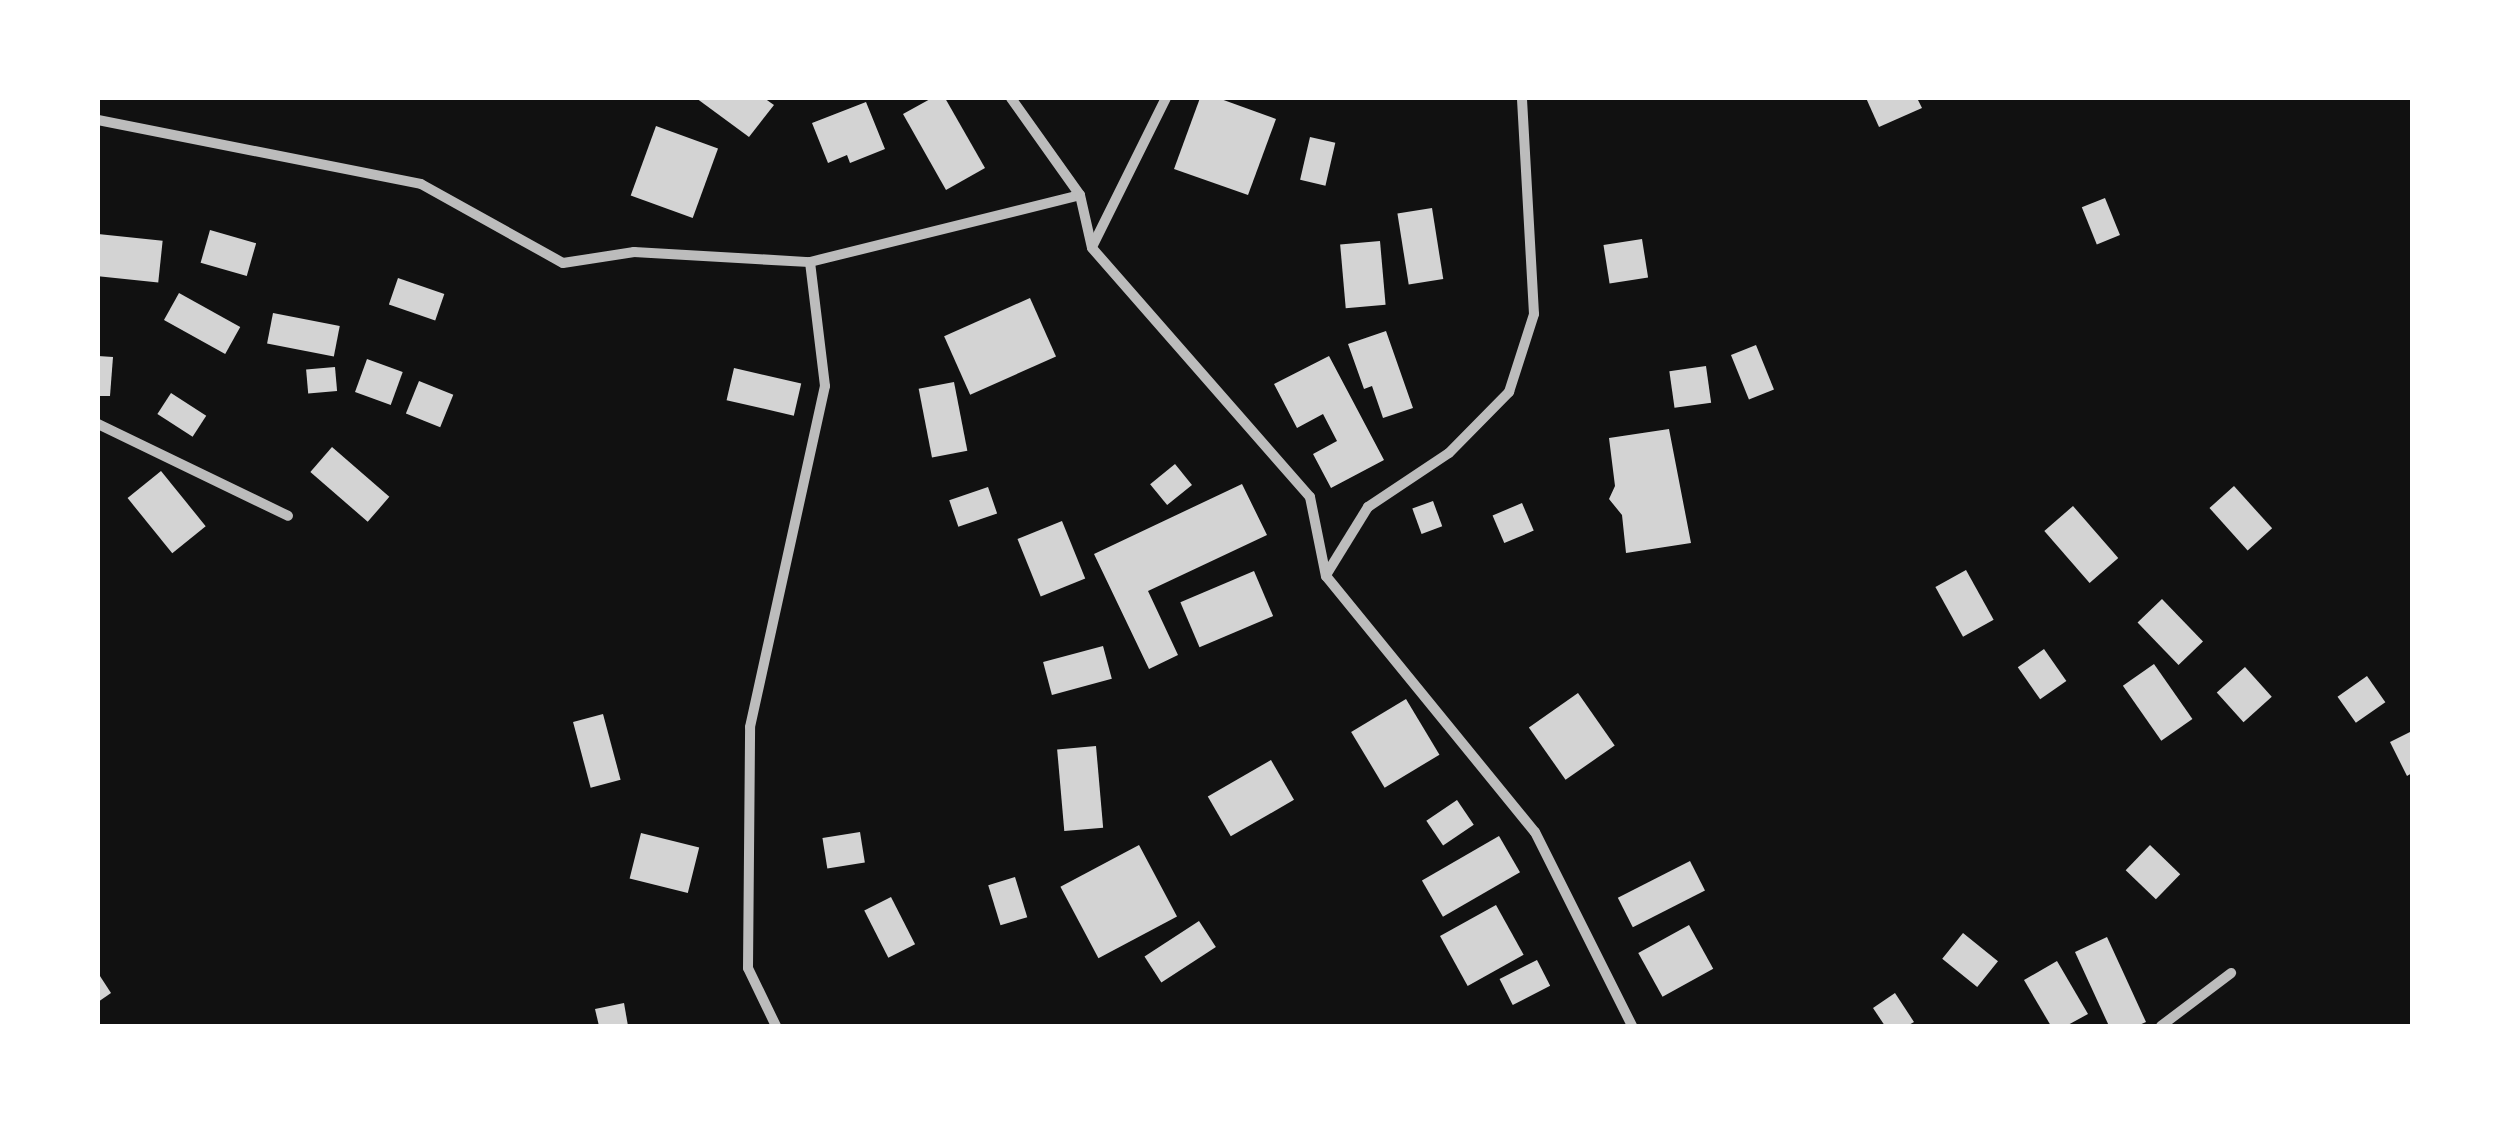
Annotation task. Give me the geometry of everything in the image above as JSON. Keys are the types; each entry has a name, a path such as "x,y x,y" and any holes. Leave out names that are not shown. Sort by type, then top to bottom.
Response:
{"street":[{"path":"1012,98 1080,195 1092,248 1310,497 1326,576 1535,832 1632,1026"},
{"path":"1092,248 1166,98"},
{"path":"1326,576 1368,508 1449,454 1509,392 1534,314 1522,98"},
{"path":"98,120 420,184 563,263 634,252 810,262 1080,195"},
{"path":"776,1026 748,968 750,728 825,386 810,262"},
{"path":"98,424 288,516"},
{"path":"2161,1026 2231,973"}],"building":[{"path":"696,98 764,98 774,105 749,137"},
{"path":"932,98 945,98 985,168 946,190 903,114"},
{"path":"1200,98 1218,98 1276,119 1248,195 1174,169"},
{"path":"1866,98 1917,98 1922,108 1879,127"},
{"path":"866,102 885,149 850,163 847,155 828,163 812,123"},
{"path":"656,126 718,149 693,218 631,196"},
{"path":"1310,137 1335,143 1325,186 1300,180"},
{"path":"2105,198 2120,235 2097,244 2082,207"},
{"path":"1432,208 1443,279 1409,285 1397,213"},
{"path":"210,230 256,243 247,276 201,263"},
{"path":"98,234 163,241 158,283 98,276"},
{"path":"1642,239 1648,278 1610,284 1603,245"},
{"path":"1380,241 1386,305 1346,308 1340,244"},
{"path":"398,278 444,294 435,320 389,304"},
{"path":"179,293 240,327 225,354 164,320"},
{"path":"1030,298 1056,356 970,395 944,336"},
{"path":"273,313 340,326 334,356 267,343"},
{"path":"1386,331 1413,408 1383,418 1372,386 1364,389 1348,344"},
{"path":"1756,345 1774,390 1749,400 1731,355"},
{"path":"98,356 113,357 110,396 98,396"},
{"path":"1329,356 1384,460 1331,488 1313,454 1337,441 1323,414 1297,428 1274,384"},
{"path":"367,359 403,372 391,405 355,392"},
{"path":"1706,366 1711,403 1675,408 1669,371"},
{"path":"335,367 337,391 308,393 306,370"},
{"path":"734,368 801,384 794,416 727,400"},
{"path":"419,381 453,395 440,427 406,413"},
{"path":"954,382 967,451 932,458 919,389"},
{"path":"171,393 206,416 193,437 157,414"},
{"path":"1669,429 1691,543 1626,553 1622,515 1609,499 1615,486 1609,438"},
{"path":"332,447 389,497 368,522 310,472"},
{"path":"1175,464 1192,485 1167,505 1150,484"},
{"path":"161,471 206,526 172,553 128,498"},
{"path":"1242,484 1267,535 1148,591 1178,655 1149,669 1094,554"},
{"path":"2234,486 2272,528 2248,550 2209,508"},
{"path":"988,487 997,513 958,527 949,500"},
{"path":"1433,501 1442,526 1422,534 1412,509"},
{"path":"1522,503 1534,531 1504,543 1493,516"},
{"path":"2073,506 2118,558 2090,583 2044,531"},
{"path":"1062,521 1085,578 1041,596 1017,539"},
{"path":"1966,570 1994,620 1963,637 1935,587"},
{"path":"1254,571 1273,616 1200,647 1180,602"},
{"path":"2162,599 2203,641 2179,665 2138,623"},
{"path":"1103,646 1112,679 1052,695 1043,662"},
{"path":"2044,649 2066,681 2040,699 2018,667"},
{"path":"2154,664 2192,719 2161,741 2123,686"},
{"path":"2245,667 2272,697 2244,722 2217,692"},
{"path":"2367,676 2385,702 2356,723 2338,697"},
{"path":"1578,693 1615,745 1566,780 1529,727"},
{"path":"1406,699 1439,755 1385,788 1351,732"},
{"path":"603,714 621,780 591,788 573,722"},
{"path":"2412,731 2412,773 2407,776 2390,742"},
{"path":"1096,746 1103,828 1064,831 1057,749"},
{"path":"1271,760 1294,800 1231,836 1208,796"},
{"path":"1457,800 1474,825 1443,846 1426,821"},
{"path":"860,832 865,863 827,869 822,838"},
{"path":"641,833 699,848 688,893 630,879"},
{"path":"1499,836 1520,872 1443,917 1422,881"},
{"path":"1139,845 1177,917 1098,958 1060,887"},
{"path":"2150,845 2180,874 2156,899 2126,870"},
{"path":"1690,861 1705,890 1633,927 1618,898"},
{"path":"1015,877 1027,917 1001,925 988,885"},
{"path":"891,897 915,944 888,958 864,911"},
{"path":"1496,905 1524,955 1468,986 1440,936"},
{"path":"1199,921 1216,947 1161,982 1144,956"},
{"path":"1689,925 1713,969 1663,997 1638,953"},
{"path":"1963,933 1998,961 1977,987 1942,959"},
{"path":"2107,937 2146,1022 2137,1026 2109,1026 2075,952"},
{"path":"1537,960 1550,986 1513,1005 1500,979"},
{"path":"2057,961 2088,1014 2066,1026 2051,1026 2024,980"},
{"path":"98,973 111,993 98,1002"},
{"path":"1895,993 1914,1022 1907,1026 1885,1026 1873,1008"},
{"path":"624,1003 628,1026 599,1026 595,1009"}]}
